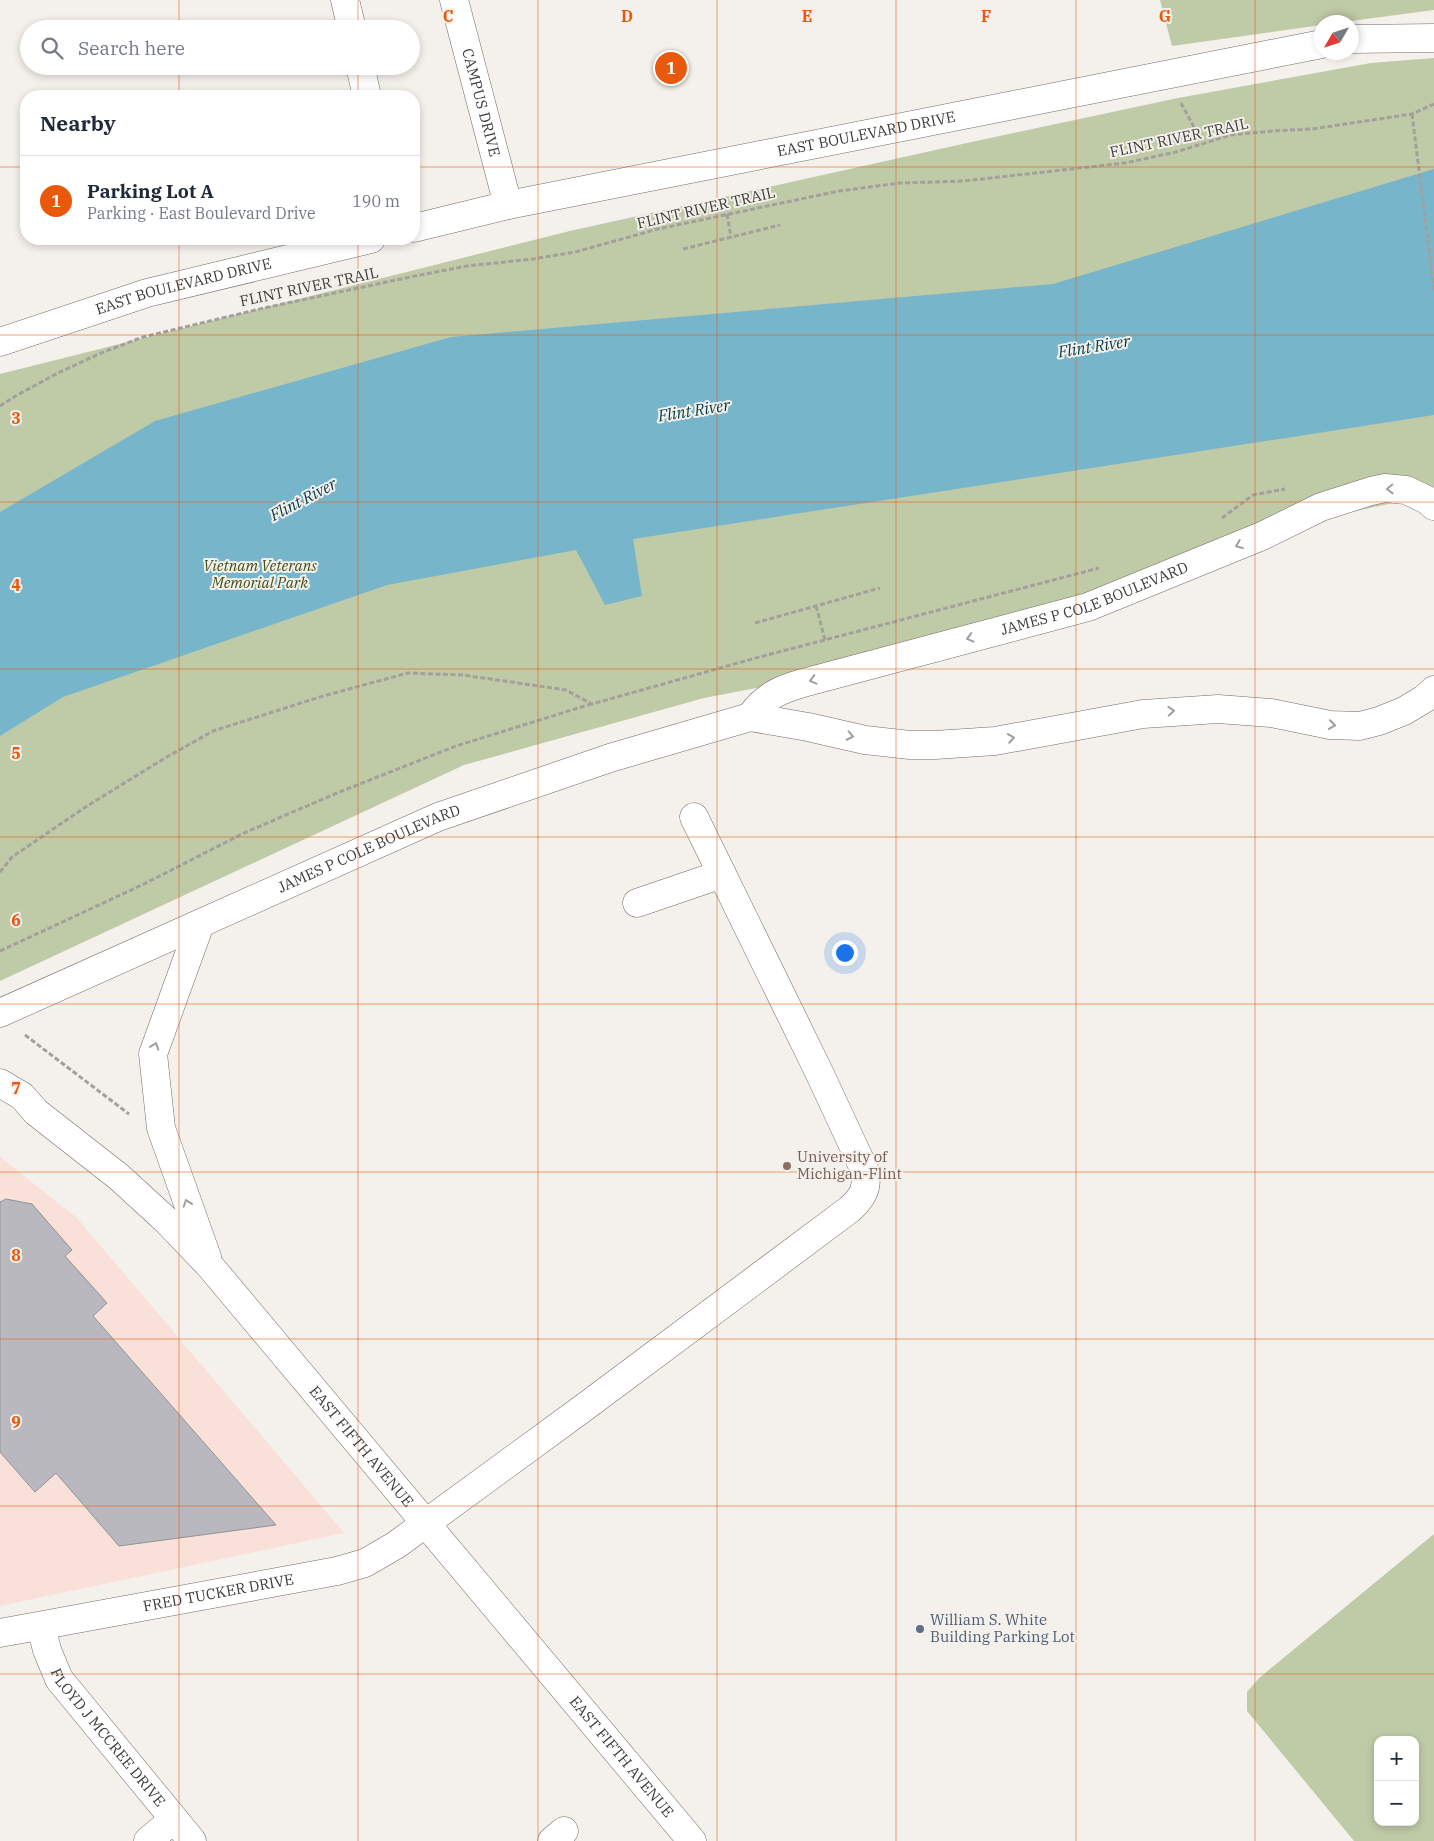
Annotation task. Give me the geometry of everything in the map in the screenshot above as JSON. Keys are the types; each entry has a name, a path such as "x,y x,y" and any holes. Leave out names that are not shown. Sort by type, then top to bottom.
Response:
{"street":[{"path":"345,0 350,20"},
{"name":"CAMPUS DRIVE","path":"454,0 508,205"},
{"path":"1359,40 1434,38"},
{"name":"EAST BOULEVARD DRIVE","path":"420,227 508,205 1314,46"},
{"path":"362,75 366,90"},
{"name":"EAST BOULEVARD DRIVE","path":"0,342 147,293 346,245"},
{"name":"JAMES P COLE BOULEVARD","path":"750,717 769,696 784,689 803,682 1088,606 1262,536 1337,500 1371,491 1395,488 1417,494 1434,506"},
{"name":"JAMES P COLE BOULEVARD","path":"0,1013 438,818 602,760 750,717 808,727 865,740 935,746 995,741 1143,714 1218,709 1271,712 1330,725 1360,726 1404,711 1424,699 1434,690"},
{"name":"FRED TUCKER DRIVE","path":"0,1633 352,1567 387,1552 850,1209 865,1192 866,1178 862,1164 694,817"},
{"path":"637,903 722,874"},
{"path":"200,924 153,1054 161,1128 210,1266"},
{"name":"EAST FIFTH AVENUE","path":"0,1083 22,1096 36,1112 119,1177 167,1221 210,1266 692,1841"},
{"name":"FLOYD J MCCREE DRIVE","path":"42,1626 46,1650 60,1679 192,1841"},
{"path":"148,1841 174,1819"}],"path":[{"path":"1167,76 1203,144"},
{"name":"FLINT RIVER TRAIL","path":"0,406 58,373 101,353 143,337 264,308 415,276 467,266 534,259 575,252 658,229 830,193 900,184 964,181 1125,163 1232,135 1312,129 1412,114 1434,104"},
{"path":"1412,114 1434,290"},
{"path":"727,214 732,237"},
{"path":"683,249 780,225"},
{"path":"1218,521 1253,495 1290,488"},
{"path":"0,951 144,884 244,833 456,746 592,704 825,640 1080,572 1107,568"},
{"path":"755,623 880,588"},
{"path":"816,606 825,640"},
{"path":"0,872 12,857 87,806 213,731 324,696 408,673 463,675 566,690 592,704"},
{"path":"22,1032 151,1131 164,1136"}],"shaded area":[{"path":"0,1157 77,1218 344,1533 0,1606"}],"green space":[{"path":"1160,0 1434,0 1434,10 1359,20 1359,15 1314,15 1314,26 1172,46"},
{"name":"Vietnam Veterans Memorial Park","path":"1434,58 1434,506 1398,502 1341,514 1219,567 1030,636 704,698 464,765 0,981 0,374 570,231 967,143 1178,98 1371,63"},
{"path":"1434,1534 1434,1841 1354,1841 1247,1711 1247,1692 1259,1678"}],"water":[{"name":"Flint River","path":"1434,169 1434,415 633,539 642,596 605,605 576,550 387,585 63,697 0,736 0,512 155,421 451,337 1053,284"}],"building":[{"path":"6,1199 32,1204 72,1250 65,1256 107,1303 93,1316 276,1525 119,1546 56,1473 35,1492 0,1452 0,1202"}],"place":[{"name":"Parking Lot A","path":"671,68"},
{"name":"University of Michigan-Flint","path":"787,1166"},
{"name":"William S. White Building Parking Lot","path":"920,1629"}]}
